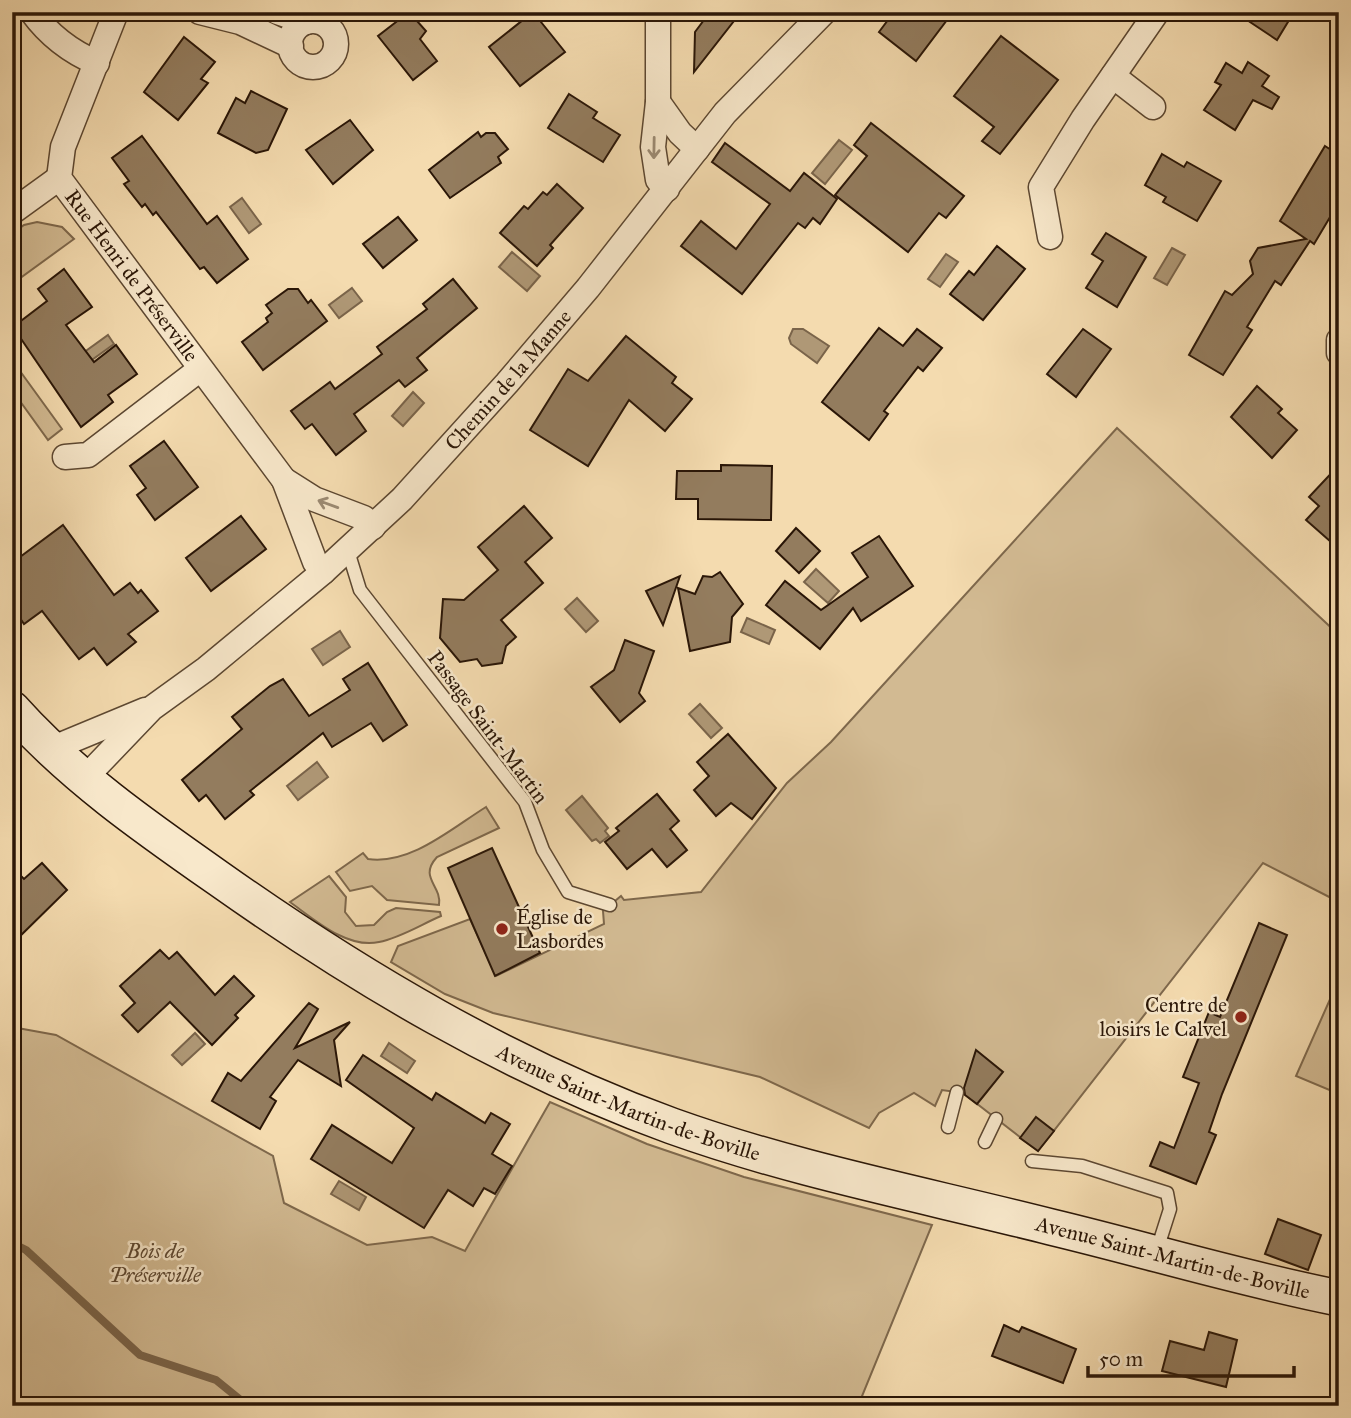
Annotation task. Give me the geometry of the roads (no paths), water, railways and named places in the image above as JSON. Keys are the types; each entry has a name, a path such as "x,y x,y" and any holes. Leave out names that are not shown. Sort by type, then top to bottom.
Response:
{"street":[{"path":"32,12 43,26 73,51 97,63"},
{"name":"Rue Henri de Préserville","path":"116,12 63,147 59,178 284,480 315,562 323,572"},
{"path":"200,12 240,22 291,46"},
{"path":"277,12 306,22 320,22 331,29 336,43 332,56 322,65 308,66 296,58 291,46 293,34 306,22"},
{"path":"658,12 655,164 658,180 667,189"},
{"name":"Chemin de la Manne","path":"84,779 152,708 206,670 373,527 516,373 667,189 725,113 824,12"},
{"path":"1050,237 1041,187 1157,12"},
{"path":"1113,76 1153,107"},
{"path":"658,102 680,133 697,149"},
{"path":"12,212 59,178"},
{"path":"1339,340 1339,353"},
{"path":"65,457 88,455 200,370"},
{"name":"Rue Henri de Préserville","path":"284,480 314,499 364,518 373,527"},
{"name":"Chemin de la Manne","path":"51,749 152,708"},
{"name":"Avenue Saint-Martin-de-Boville","path":"12,709 51,749 121,810 288,928 364,976 445,1022 612,1101 670,1125 768,1156 1339,1298"}],"lane":[{"name":"Passage Saint-Martin","path":"348,551 360,590 525,802 543,850 568,892 610,905"},
{"path":"948,1127 957,1092"},
{"path":"985,1142 996,1119"},
{"path":"1031,1161 1082,1166 1167,1193 1170,1209 1156,1253"}],"waterway":[{"path":"12,1243 26,1250 140,1355 216,1380 248,1406"}],"place":[{"name":"Église de Lasbordes","path":"502,929"},
{"name":"Centre de loisirs le Calvel","path":"1241,1017"}],"park label":[{"name":"Bois de Préserville","path":"155,1263"}]}
